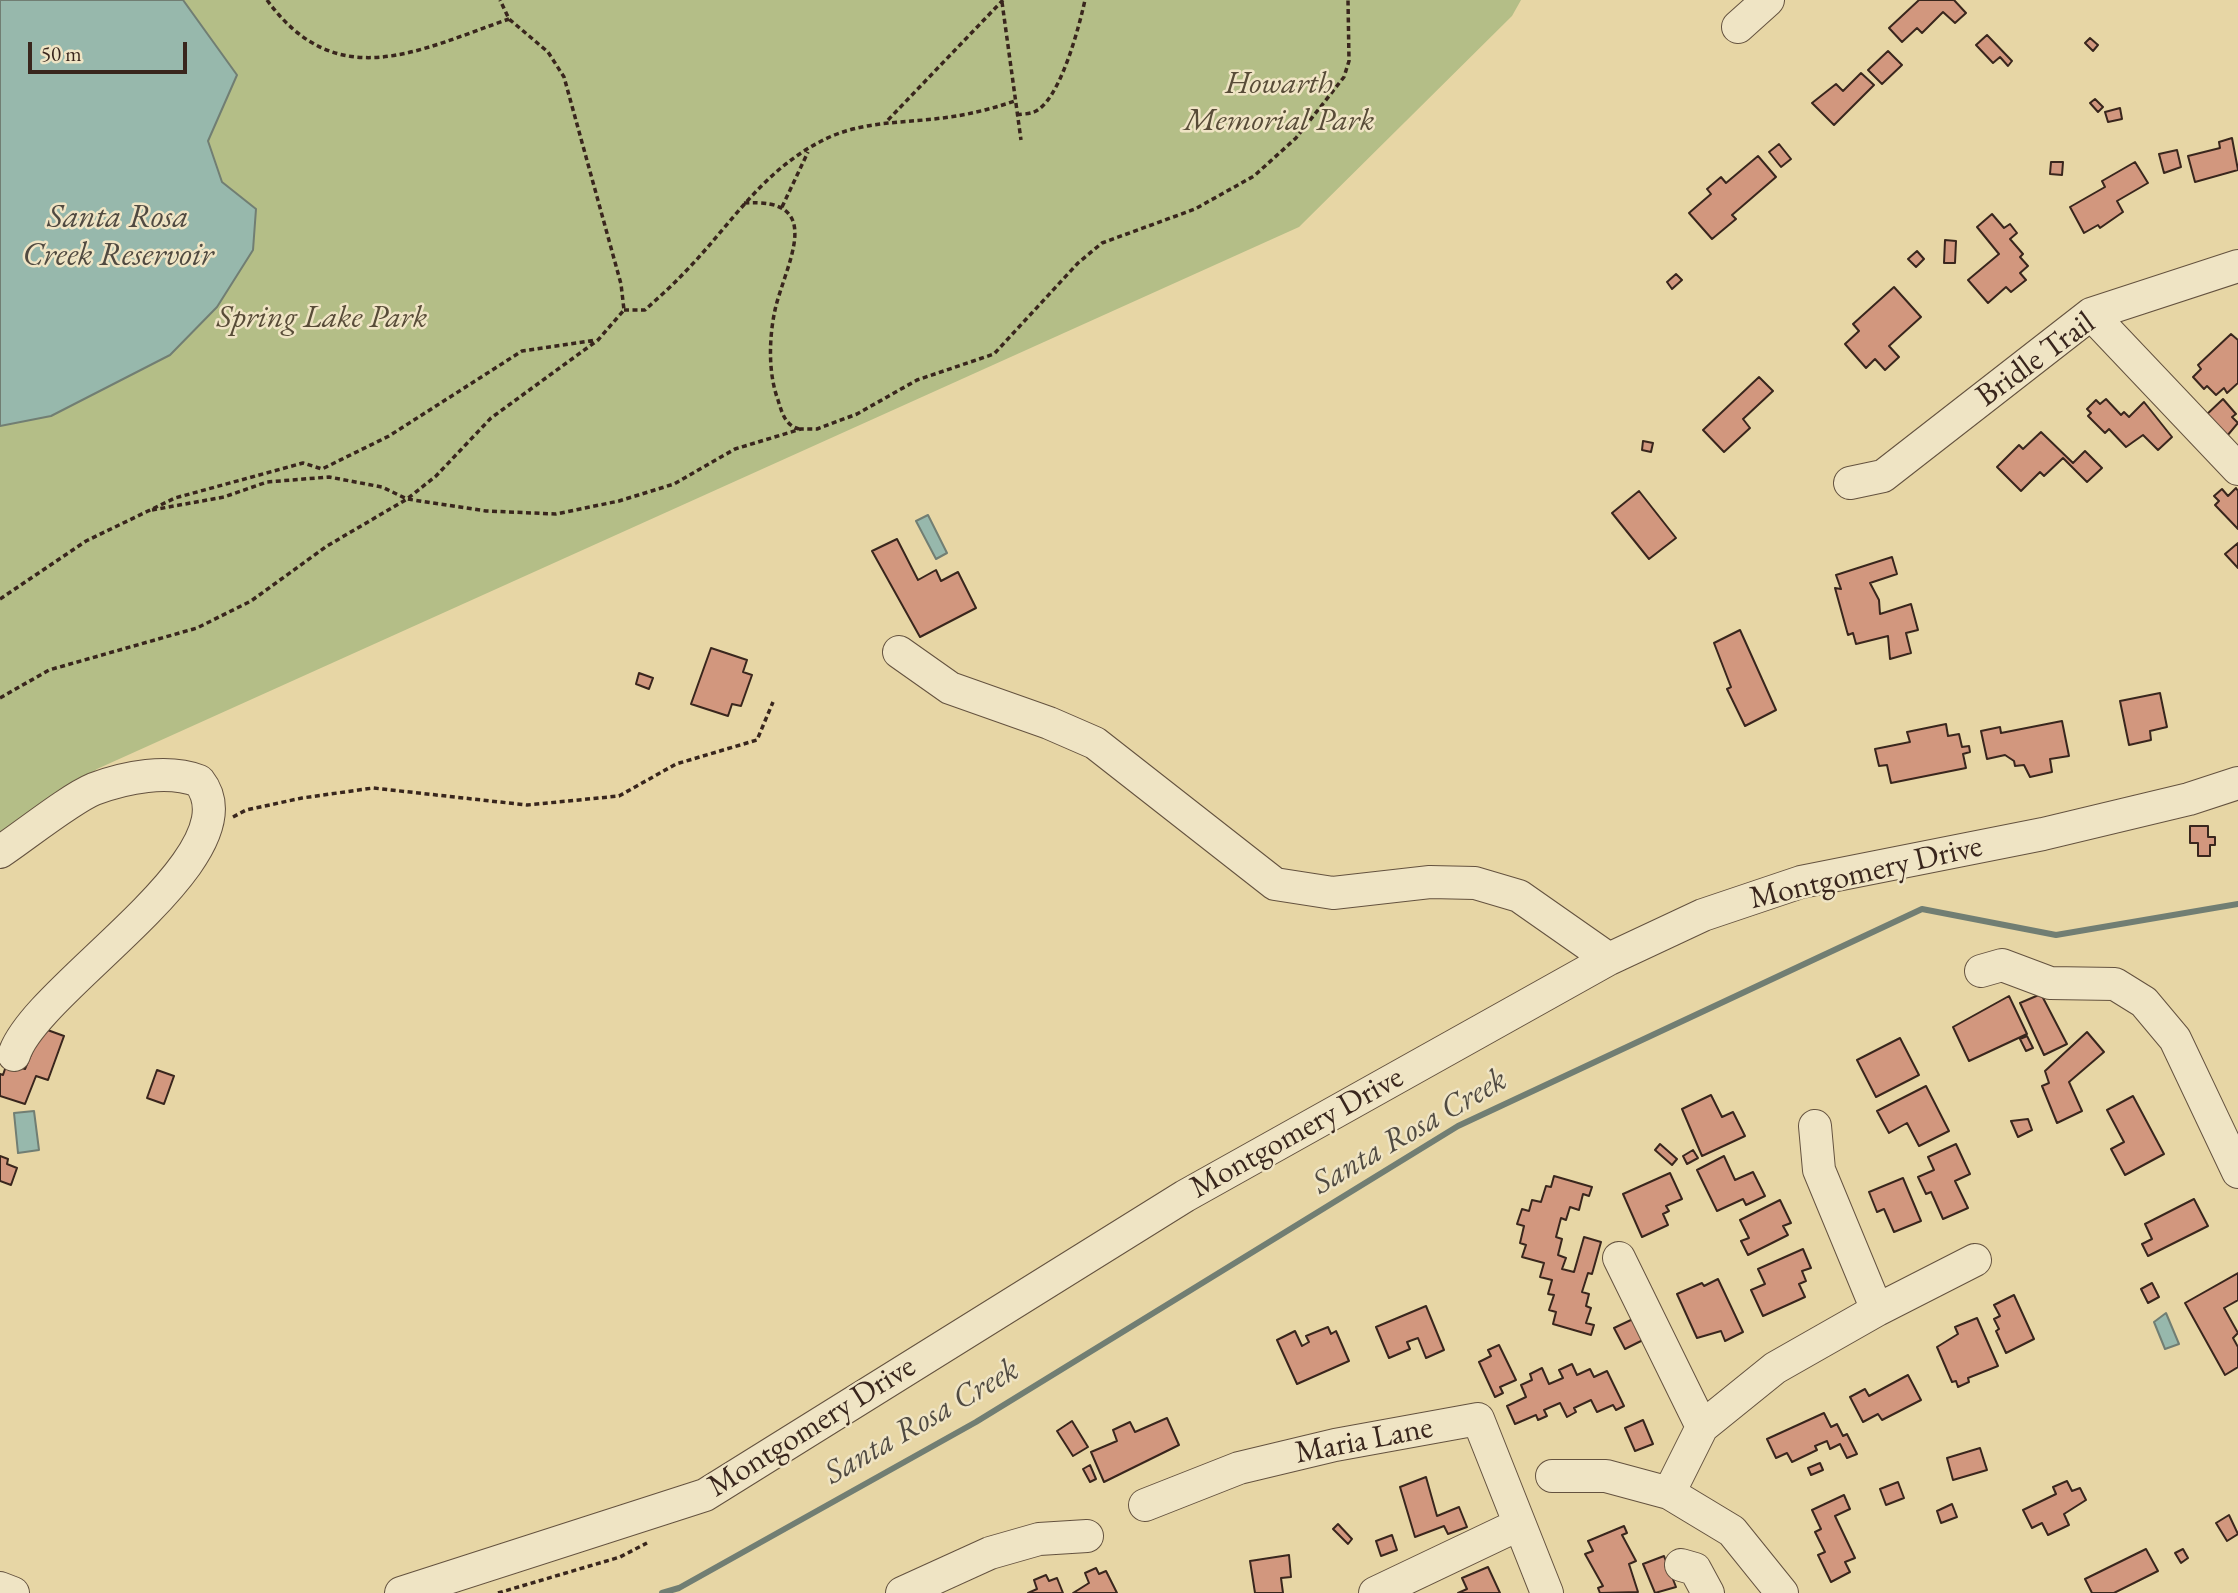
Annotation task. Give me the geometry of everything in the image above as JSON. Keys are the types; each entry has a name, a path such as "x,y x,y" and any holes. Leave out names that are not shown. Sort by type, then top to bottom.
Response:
{"street":[{"path":"1738,27 1768,0"},
{"name":"Bridle Trail","path":"1850,483 1883,476 2091,314 2238,266"},
{"path":"2091,314 2238,469"},
{"path":"899,652 950,688 1049,723 1095,743 1275,884 1333,893 1430,882 1475,883 1519,896 1609,959"},
{"path":"0,852 93,790 158,775 180,774 199,782 210,803 206,832 184,867 125,933 40,1015 19,1039 14,1055"},
{"name":"Montgomery Drive","path":"401,1593 705,1494 1185,1196 1609,959 1703,915 1801,882 2043,834 2189,799 2238,783"},
{"path":"1982,971 2002,965 2050,983 2115,984 2144,1002 2175,1039 2238,1172"},
{"path":"1815,1126 1819,1170 1877,1310"},
{"path":"1619,1258 1702,1427"},
{"path":"1670,1493 1702,1427 1775,1368 1877,1310 1975,1260"},
{"name":"Maria Lane","path":"1145,1505 1239,1468 1335,1445 1478,1419 1518,1525 1548,1593"},
{"path":"1552,1476 1606,1476 1670,1493 1732,1531 1782,1593"},
{"path":"1375,1593 1518,1525"},
{"path":"913,1591 990,1553 1039,1539 1087,1536"},
{"path":"1681,1565 1695,1569 1708,1593"},
{"path":"0,1588 13,1593"}],"path":[{"path":"267,0 296,31 330,54 375,59 412,52 509,19"},
{"path":"0,698 49,670 197,628 251,601 327,546 407,499 436,476 491,418 598,340 624,310 621,284 564,78 548,52 509,19 500,0"},
{"path":"1002,0 1021,140"},
{"path":"888,121 1002,0"},
{"path":"1017,115 1034,112 1046,102 1061,75 1085,0"},
{"path":"152,510 224,497 267,482 329,477 382,487 407,499 486,511 556,514 674,484 735,449 801,429 832,424 886,399 917,380 995,354 1078,262 1102,243 1195,209 1254,176 1296,138 1344,77 1349,61 1348,0"},
{"path":"624,310 645,310 685,273 744,203 791,158 808,152 832,136 888,121 977,113 1015,101"},
{"path":"782,207 808,152"},
{"path":"744,203 758,202 782,207 790,218 794,256 775,307 771,354 774,390 785,419 792,427 801,429"},
{"path":"0,599 86,541 176,498 303,463 322,470 389,436 522,351 598,340"},
{"path":"206,832 246,810 373,788 527,805 619,796 676,764 757,740 773,702"},
{"path":"498,1593 620,1557 653,1540"}],"green space":[{"name":"Spring Lake Park","path":"0,0 1521,0 1512,16 1299,227 97,769 0,846"}],"water":[{"name":"Santa Rosa Creek Reservoir","path":"0,0 183,0 237,75 208,141 222,182 256,209 253,250 217,307 170,355 51,416 0,426"},
{"path":"928,515 947,553 936,559 916,521"},
{"path":"34,1111 39,1150 18,1153 14,1113"},
{"path":"2166,1313 2179,1344 2165,1349 2154,1322"}],"building":[{"path":"1919,0 1954,0 1966,13 1955,23 1943,12 1922,33 1917,28 1902,42 1889,28"},
{"path":"1987,35 2012,61 2008,66 2000,57 1993,63 1976,45"},
{"path":"2090,38 2098,45 2093,51 2085,43"},
{"path":"1888,51 1902,65 1882,84 1868,70"},
{"path":"1861,73 1874,85 1834,125 1812,103 1836,84 1843,91"},
{"path":"2095,99 2103,107 2098,112 2090,103"},
{"path":"2120,108 2122,119 2108,122 2105,112"},
{"path":"2232,138 2238,170 2195,182 2188,156 2220,148 2219,142"},
{"path":"1779,144 1791,159 1781,167 1769,152"},
{"path":"2177,150 2181,167 2164,173 2159,154"},
{"path":"1758,156 1776,177 1732,215 1736,219 1712,239 1689,213 1711,194 1707,189 1721,177 1726,183"},
{"path":"2051,162 2063,162 2062,175 2050,174"},
{"path":"2135,162 2148,183 2117,201 2123,212 2100,228 2098,225 2084,233 2070,207 2105,187 2102,181"},
{"path":"1992,214 2004,228 2010,224 2017,233 2010,239 2023,254 2020,257 2028,266 2020,273 2026,280 2011,292 2006,287 1988,303 1968,280 1999,254 1977,227"},
{"path":"1945,240 1956,241 1955,263 1944,263"},
{"path":"1917,251 1924,259 1916,267 1908,259"},
{"path":"1676,274 1682,280 1672,289 1667,282"},
{"path":"1894,287 1921,317 1889,346 1899,357 1885,370 1875,359 1866,368 1845,344 1859,331 1853,324"},
{"path":"2231,334 2238,340 2238,383 2227,393 2224,388 2216,395 2207,386 2204,389 2193,377 2201,369 2198,365"},
{"path":"1759,377 1773,391 1743,419 1750,428 1724,452 1703,430"},
{"path":"2106,399 2121,415 2124,412 2129,417 2144,402 2172,437 2158,450 2143,435 2126,447 2109,429 2105,433 2088,416 2091,413 2087,409 2096,400 2100,404"},
{"path":"2223,399 2236,414 2232,417 2238,423 2227,436 2204,417"},
{"path":"2041,432 2073,463 2085,451 2102,468 2087,482 2063,458 2044,476 2040,472 2021,491 1997,467 2019,445 2023,449"},
{"path":"1643,441 1653,443 1651,452 1642,450"},
{"path":"2236,488 2238,529 2215,505 2219,501 2214,496 2222,489 2228,496"},
{"path":"1639,491 1676,538 1649,559 1612,513"},
{"path":"897,539 918,580 936,570 941,581 958,572 976,608 920,637 872,551"},
{"path":"2238,543 2238,568 2225,554"},
{"path":"1892,557 1897,574 1870,583 1879,600 1880,614 1911,604 1918,630 1906,633 1911,653 1890,659 1888,636 1856,644 1853,633 1848,635 1835,588 1841,589 1836,575"},
{"path":"1740,630 1776,710 1745,726 1727,689 1731,687 1714,643"},
{"path":"711,648 747,660 743,672 752,675 741,706 732,704 728,716 691,704"},
{"path":"639,673 653,678 649,689 636,684"},
{"path":"2160,693 2167,727 2150,731 2151,740 2129,745 2120,701"},
{"path":"2062,721 2069,756 2050,759 2052,772 2030,777 2024,765 2015,766 2014,761 2005,755 1987,759 1981,731 2000,727 2001,733"},
{"path":"1946,724 1948,736 1959,734 1962,747 1969,746 1970,752 1963,754 1966,768 1891,783 1887,765 1879,766 1875,749 1910,742 1907,732"},
{"path":"2190,826 2208,826 2208,837 2215,837 2215,845 2210,845 2210,856 2198,856 2198,843 2190,843"},
{"path":"2041,994 2067,1044 2044,1055 2020,1003"},
{"path":"2009,996 2027,1034 1969,1061 1953,1027"},
{"path":"42,1028 64,1036 48,1080 36,1076 25,1104 0,1096 0,1074 3,1075 7,1063 25,1069"},
{"path":"2087,1032 2104,1052 2069,1082 2082,1111 2057,1123 2042,1086 2049,1083 2045,1071"},
{"path":"2027,1036 2033,1048 2026,1051 2020,1039"},
{"path":"1900,1038 1919,1075 1876,1097 1857,1060"},
{"path":"157,1070 174,1076 164,1104 147,1098"},
{"path":"1926,1086 1949,1131 1919,1146 1907,1123 1889,1133 1877,1111"},
{"path":"1711,1095 1722,1117 1733,1112 1745,1136 1702,1156 1682,1109"},
{"path":"2133,1096 2164,1154 2125,1175 2111,1149 2124,1142 2107,1110"},
{"path":"2028,1119 2032,1130 2018,1137 2011,1121"},
{"path":"1660,1144 1677,1159 1672,1165 1655,1150"},
{"path":"1956,1144 1970,1174 1955,1181 1968,1208 1943,1219 1931,1192 1926,1194 1918,1177 1934,1170 1928,1157"},
{"path":"1693,1150 1698,1158 1687,1164 1683,1156"},
{"path":"0,1156 8,1159 7,1164 17,1168 11,1185 0,1181"},
{"path":"1724,1156 1735,1180 1753,1172 1765,1196 1746,1205 1743,1199 1717,1211 1697,1170"},
{"path":"1670,1173 1682,1199 1666,1206 1669,1211 1663,1214 1668,1225 1642,1237 1623,1194"},
{"path":"1554,1176 1592,1187 1589,1196 1583,1194 1579,1210 1570,1207 1566,1220 1561,1218 1556,1237 1562,1239 1558,1255 1566,1258 1562,1269 1574,1272 1584,1237 1601,1242 1592,1274 1588,1273 1582,1292 1589,1294 1586,1306 1591,1308 1586,1323 1594,1325 1591,1335 1553,1324 1556,1312 1549,1310 1554,1295 1548,1294 1552,1280 1540,1277 1544,1263 1522,1257 1526,1245 1520,1243 1524,1226 1517,1224 1522,1209 1529,1211 1532,1200 1541,1202 1546,1186 1551,1187"},
{"path":"1903,1178 1921,1221 1894,1232 1884,1209 1877,1212 1869,1192"},
{"path":"2194,1199 2208,1226 2148,1256 2142,1244 2152,1239 2145,1224"},
{"path":"1780,1200 1791,1223 1783,1226 1788,1235 1748,1255 1741,1241 1749,1238 1740,1220"},
{"path":"1803,1249 1811,1268 1802,1271 1806,1281 1799,1284 1805,1297 1763,1316 1751,1290 1765,1284 1758,1269"},
{"path":"2238,1273 2238,1300 2224,1308 2238,1333 2233,1338 2238,1347 2238,1367 2225,1375 2185,1303"},
{"path":"1718,1279 1743,1332 1725,1341 1721,1331 1697,1338 1677,1294"},
{"path":"2152,1283 2159,1297 2148,1303 2141,1289"},
{"path":"2014,1295 2034,1339 2006,1353 1996,1331 1999,1329 1994,1319 2000,1316 1994,1305"},
{"path":"1426,1306 1444,1350 1426,1358 1418,1338 1407,1342 1410,1349 1389,1358 1376,1327"},
{"path":"1977,1318 1998,1366 1968,1378 1969,1382 1958,1387 1956,1381 1952,1382 1937,1347 1958,1334 1955,1327"},
{"path":"1633,1319 1643,1340 1625,1349 1614,1328"},
{"path":"1328,1327 1331,1334 1336,1331 1349,1361 1297,1384 1277,1340 1295,1331 1302,1346 1309,1342 1306,1336"},
{"path":"1499,1345 1516,1380 1500,1387 1503,1393 1495,1397 1479,1362 1491,1356 1488,1350"},
{"path":"1572,1364 1577,1375 1590,1369 1594,1377 1607,1371 1624,1406 1616,1410 1613,1405 1597,1412 1591,1400 1574,1408 1576,1412 1567,1417 1560,1403 1544,1410 1547,1416 1538,1420 1536,1415 1515,1424 1507,1406 1526,1397 1521,1385 1532,1380 1530,1374 1542,1368 1549,1384 1563,1378 1559,1370"},
{"path":"1908,1375 1921,1400 1882,1420 1878,1414 1863,1422 1850,1397 1865,1389 1869,1396"},
{"path":"1824,1413 1831,1427 1837,1424 1843,1436 1847,1434 1857,1454 1847,1458 1840,1444 1830,1449 1827,1441 1815,1446 1817,1450 1792,1462 1787,1453 1776,1458 1767,1439"},
{"path":"1167,1418 1179,1445 1104,1482 1091,1452 1117,1441 1113,1430 1130,1422 1135,1432"},
{"path":"1643,1420 1653,1444 1635,1451 1625,1428"},
{"path":"1072,1421 1088,1447 1073,1456 1057,1431"},
{"path":"1980,1448 1987,1470 1953,1480 1947,1458"},
{"path":"1820,1463 1823,1470 1811,1475 1808,1468"},
{"path":"1090,1465 1096,1479 1090,1482 1083,1469"},
{"path":"1426,1477 1437,1516 1459,1507 1467,1527 1448,1534 1444,1526 1415,1537 1400,1487"},
{"path":"2067,1481 2072,1491 2080,1488 2086,1500 2064,1514 2069,1525 2048,1535 2042,1523 2032,1528 2023,1510 2056,1494 2053,1487"},
{"path":"1898,1482 1904,1498 1886,1505 1880,1489"},
{"path":"1844,1495 1850,1509 1835,1516 1855,1558 1845,1562 1850,1572 1831,1582 1818,1555 1825,1552 1815,1532 1821,1529 1812,1510"},
{"path":"1952,1504 1957,1517 1941,1523 1937,1511"},
{"path":"2229,1515 2238,1534 2227,1541 2216,1523"},
{"path":"1338,1524 1352,1539 1348,1544 1333,1529"},
{"path":"1624,1526 1627,1533 1622,1535 1636,1561 1629,1564 1638,1592 1600,1593 1598,1588 1603,1586 1585,1554 1593,1551 1588,1541"},
{"path":"1392,1535 1397,1550 1381,1556 1376,1541"},
{"path":"2146,1549 2158,1571 2114,1593 2092,1593 2085,1579"},
{"path":"2183,1549 2188,1558 2181,1563 2175,1553"},
{"path":"1289,1555 1291,1577 1281,1578 1283,1593 1255,1593 1250,1561"},
{"path":"1664,1556 1676,1587 1655,1593 1643,1564"},
{"path":"1488,1567 1500,1593 1458,1593 1467,1589 1462,1578"},
{"path":"1096,1568 1099,1574 1106,1571 1117,1593 1073,1593 1089,1583 1085,1573"},
{"path":"1046,1575 1049,1581 1057,1578 1063,1593 1028,1593 1037,1589 1034,1580"}],"waterway":[{"name":"Santa Rosa Creek","path":"662,1593 679,1588 976,1422 1458,1126 1922,909 2056,935 2238,904"}],"park label":[{"name":"Howarth Memorial Park","path":"1279,102"}]}
